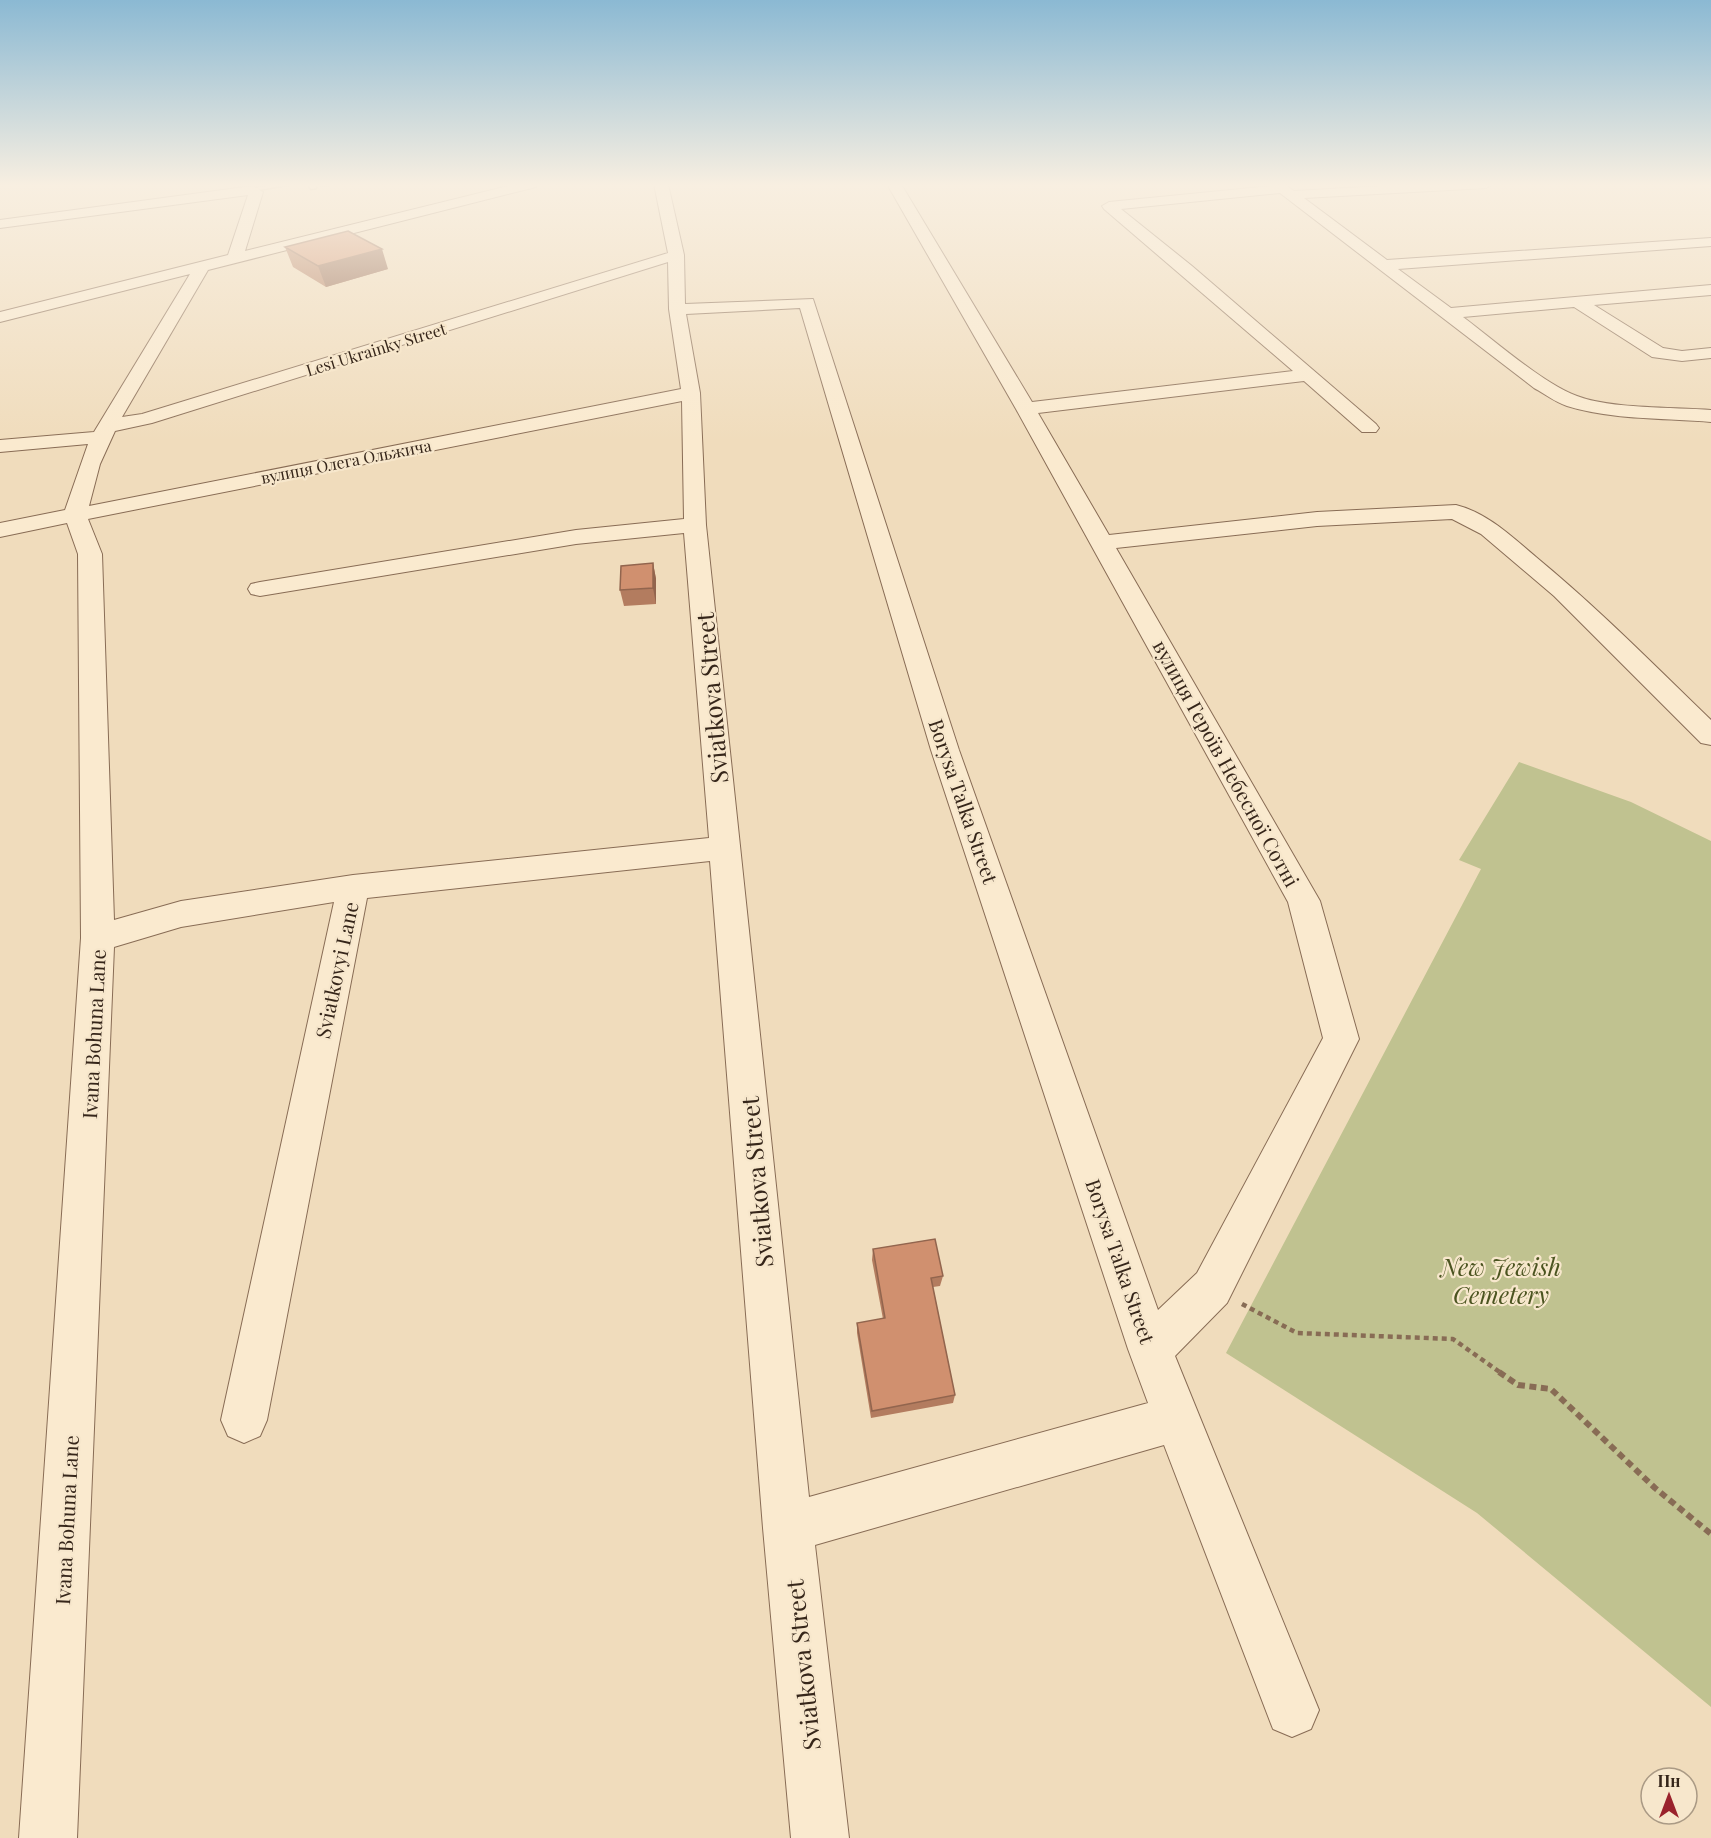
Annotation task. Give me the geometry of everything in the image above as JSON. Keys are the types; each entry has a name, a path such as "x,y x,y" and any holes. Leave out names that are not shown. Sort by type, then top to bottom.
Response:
{"street":[{"path":"0,317 188,270"},
{"path":"75,515 90,464 105,432 214,270"},
{"name":"Lesi Ukrainky Street","path":"0,446 105,432 628,270"},
{"name":"Sviatkova Street","path":"676,270 677,309 691,393 695,525 819,1838"},
{"name":"вулиця Героїв Небесної Сотні","path":"944,270 1103,543 1304,901 1341,1039 1212,1288 1150,1349"},
{"path":"1183,270 1369,428"},
{"path":"1392,270 1541,384 1563,397 1579,403 1709,417"},
{"path":"1449,313 1711,290"},
{"path":"1577,302 1658,353 1682,356 1711,353"},
{"name":"Borysa Talka Street","path":"677,309 807,303 945,750 1150,1349 1292,1710"},
{"path":"1026,409 1308,375"},
{"name":"вулиця Олега Ольжича","path":"0,530 691,393"},
{"path":"1103,543 1317,519 1456,512 1489,529 1563,591 1711,736"},
{"name":"Ivana Bohuna Lane","path":"48,1838 98,938 90,554 75,515"},
{"path":"260,589 576,537 695,525"},
{"name":"Sviatkovyi Lane","path":"244,1420 353,887 725,848"},
{"path":"98,938 181,914 353,887"},
{"path":"788,1528 1178,1418"}],"path":[{"path":"1212,1288 1298,1333 1453,1339 1518,1385 1551,1389 1655,1488 1711,1534"}],"green space":[{"name":"New Jewish Cemetery","path":"1519,762 1631,802 1711,841 1711,1707 1477,1513 1226,1353 1481,869 1459,860"}],"building":[{"path":"653,563 653,588 620,590 621,566"},
{"path":"935,1239 943,1276 931,1278 955,1395 872,1411 857,1323 885,1318 873,1249"}]}
